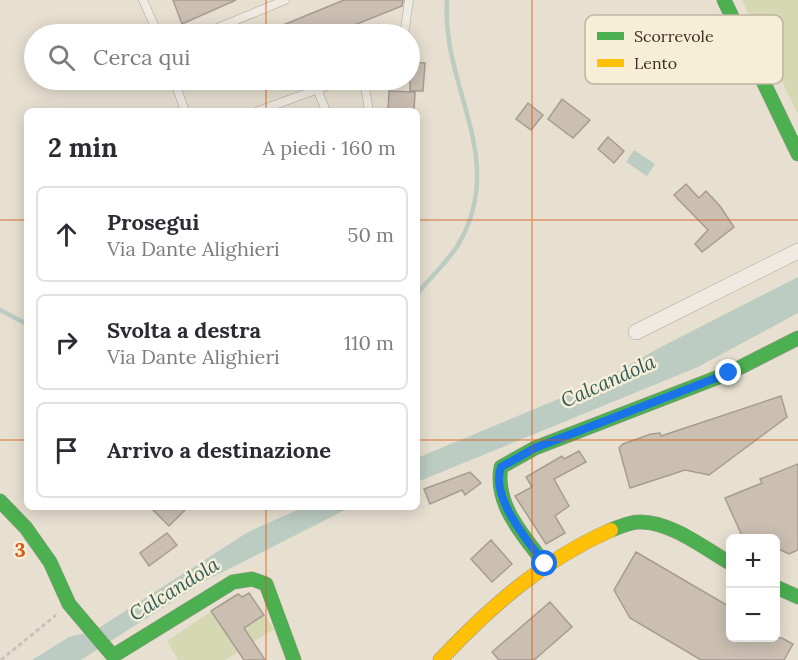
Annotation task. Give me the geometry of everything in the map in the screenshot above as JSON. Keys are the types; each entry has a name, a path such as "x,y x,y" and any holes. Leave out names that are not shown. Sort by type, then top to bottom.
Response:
{"street":[{"path":"724,0 731,15"},
{"path":"764,84 798,154"},
{"path":"636,332 798,251"},
{"path":"545,564 523,537 501,494 496,478 501,467 535,448 729,373 798,338"},
{"path":"0,501 26,528 50,562 71,607 110,652 233,582 252,579 266,584 294,660"},
{"path":"440,660 467,631 545,564 584,541 626,524 642,521 670,531 726,561"},
{"path":"780,588 798,597"}],"lane":[{"path":"143,0 154,24"},
{"path":"227,24 285,0"},
{"path":"406,24 409,0"},
{"path":"178,90 184,108"},
{"path":"266,108 314,90"},
{"path":"317,90 325,108"},
{"path":"366,90 369,108"}],"path":[{"path":"1,660 71,607"}],"green space":[{"path":"742,0 798,0 798,114 783,83 783,15 749,15"},
{"path":"239,593 243,597 249,593 274,629 225,660 178,660 167,641"}],"water":[{"path":"634,150 655,164 647,176 626,162"},
{"name":"Calcandola","path":"798,277 798,313 698,367 420,481 420,457 597,383 659,348"},
{"name":"Calcandola","path":"297,510 345,510 203,582 81,660 32,660 69,637 94,631 248,532"}],"building":[{"path":"173,0 236,0 182,24"},
{"path":"344,0 403,0 402,6 357,24 285,24"},
{"path":"420,63 425,63 423,91 410,91 420,90"},
{"path":"389,91 415,92 414,108 388,108"},
{"path":"562,99 590,120 573,138 548,119"},
{"path":"528,103 543,115 531,130 516,119"},
{"path":"608,137 624,151 614,163 598,149"},
{"path":"686,184 699,198 706,191 720,206 734,227 702,252 695,244 708,230 674,195"},
{"path":"781,396 787,417 709,475 685,470 630,488 619,448 623,444 651,434 660,433 661,436"},
{"path":"579,451 586,462 554,479 569,506 555,516 565,533 546,544 515,496 532,487 526,477 562,456 564,459"},
{"path":"798,464 798,550 789,554 780,550 780,534 741,534 725,498 762,483 760,479"},
{"path":"470,472 481,483 465,495 462,490 430,504 424,489"},
{"path":"153,510 185,510 169,526"},
{"path":"167,533 177,545 149,566 140,553"},
{"path":"491,540 512,564 492,582 471,559"},
{"path":"636,552 726,605 726,642 780,642 782,638 793,644 784,660 701,660 630,618 614,590"},
{"path":"249,593 264,615 244,628 265,660 244,660 211,611 238,594 242,597"},
{"path":"550,602 572,627 534,660 499,660 492,652"}],"waterway":[{"path":"420,291 458,245 472,213 477,182 475,152 453,63 448,32 447,0"},
{"path":"0,310 24,322"}],"traffic: fast":[{"path":"724,0 731,15"},
{"path":"764,84 798,154"},
{"path":"545,564 520,531 506,507 500,481 501,467 535,448 729,373 798,338"},
{"path":"0,501 26,528 50,562 69,604 113,656 233,582 252,579 266,584 294,660"},
{"path":"611,530 635,522 663,526 686,536 726,561"},
{"path":"778,588 798,597"}],"traffic: slow":[{"path":"440,660 498,603 540,570 586,542 611,530"}],"route":[{"path":"545,564 523,537 501,494 496,478 501,467 535,448 729,373"}]}
